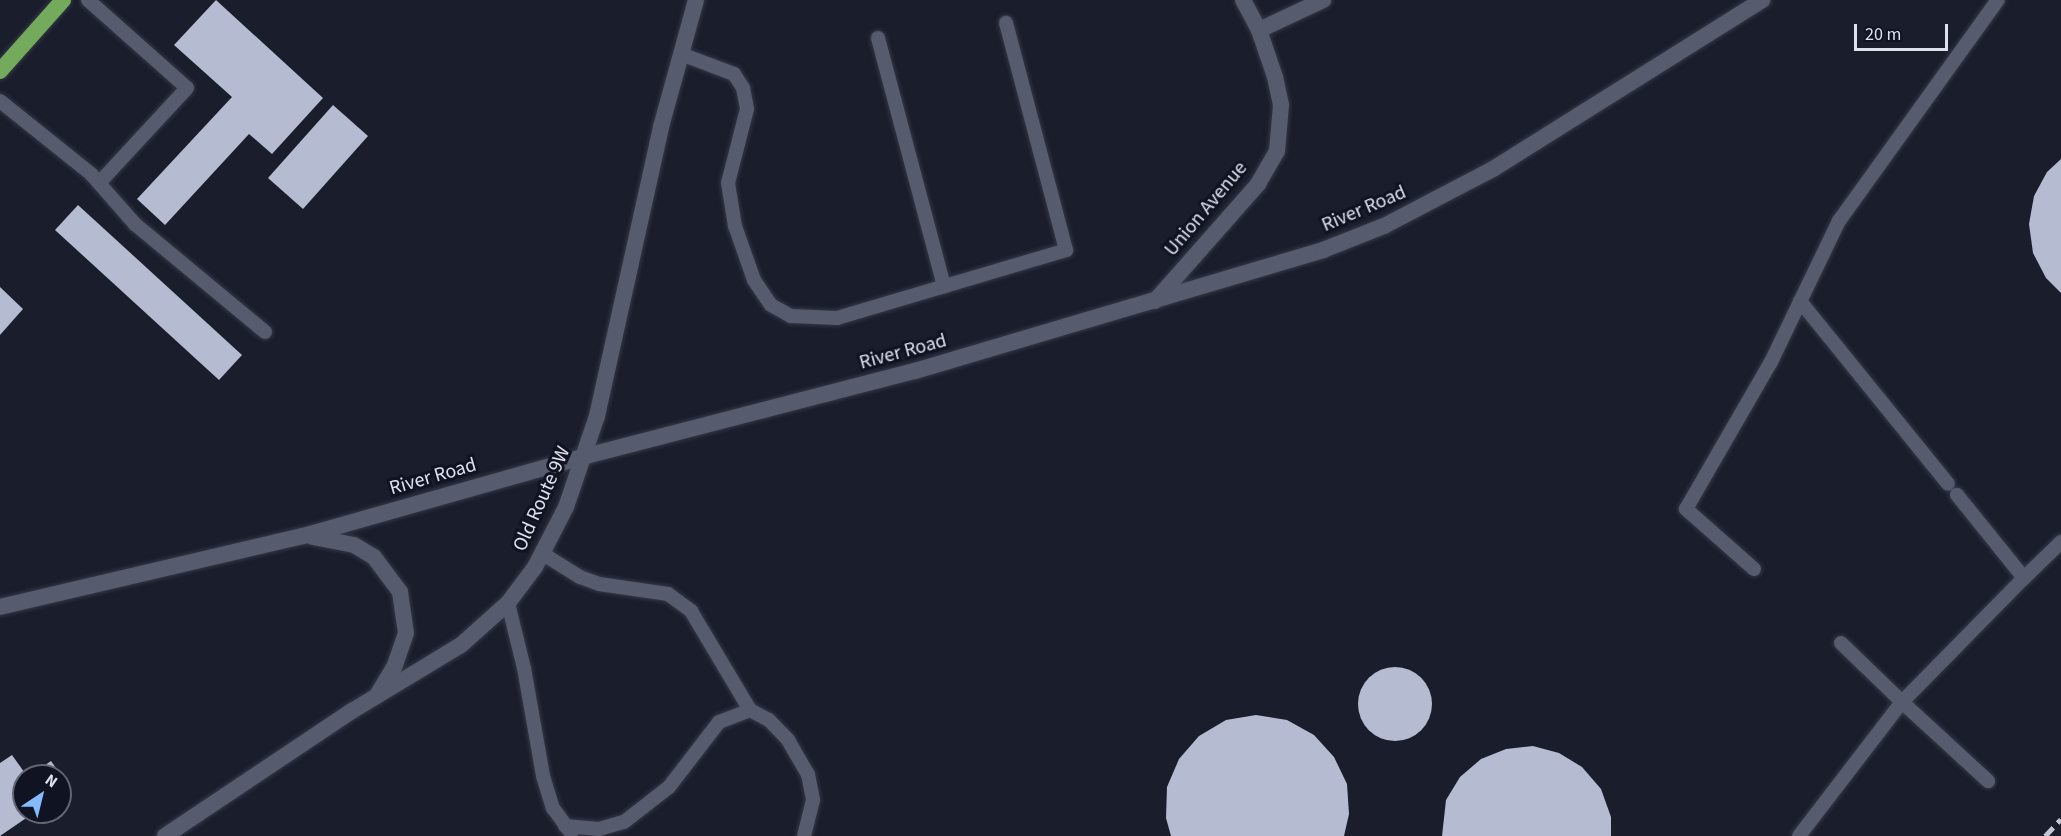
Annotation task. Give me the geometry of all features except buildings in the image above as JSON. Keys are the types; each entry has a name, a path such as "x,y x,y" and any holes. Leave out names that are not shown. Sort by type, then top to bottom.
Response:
{"highway":[{"path":"0,71 63,0"}],"street":[{"name":"Old Route 9W","path":"165,836 376,697 461,645 508,603 543,554 586,456 681,54 696,0"},
{"name":"Union Avenue","path":"1155,302 1258,184 1277,151 1281,105 1259,30 1243,0"},
{"path":"1259,30 1323,0"},
{"name":"River Road","path":"0,607 303,536 586,456 915,371 1155,302 1323,250 1439,199 1626,89 1762,0"},
{"path":"303,536 354,545 374,557 400,592 406,633 394,667 376,697"}],"lane":[{"path":"88,0 187,88 99,183"},
{"path":"1754,569 1686,509 1771,362 1839,221 1998,0"},
{"path":"681,54 734,74 742,88 747,109 728,183 735,226 754,280 771,305 791,316 837,318 1066,250 1006,23"},
{"path":"878,38 944,286"},
{"path":"0,101 99,183 135,224 265,332"},
{"path":"1800,301 1948,484"},
{"path":"1957,495 2024,578"},
{"path":"1799,836 1902,702 2061,542"},
{"path":"543,554 580,577 599,584 668,594 691,611 750,710 769,720 788,740 808,774 813,800 804,836"},
{"path":"508,603 524,668 543,776 553,808 569,831 599,829 624,822 669,787 719,722 750,710"},
{"path":"1841,643 1988,781"}],"railway":[{"path":"2045,836 2061,819"}]}
